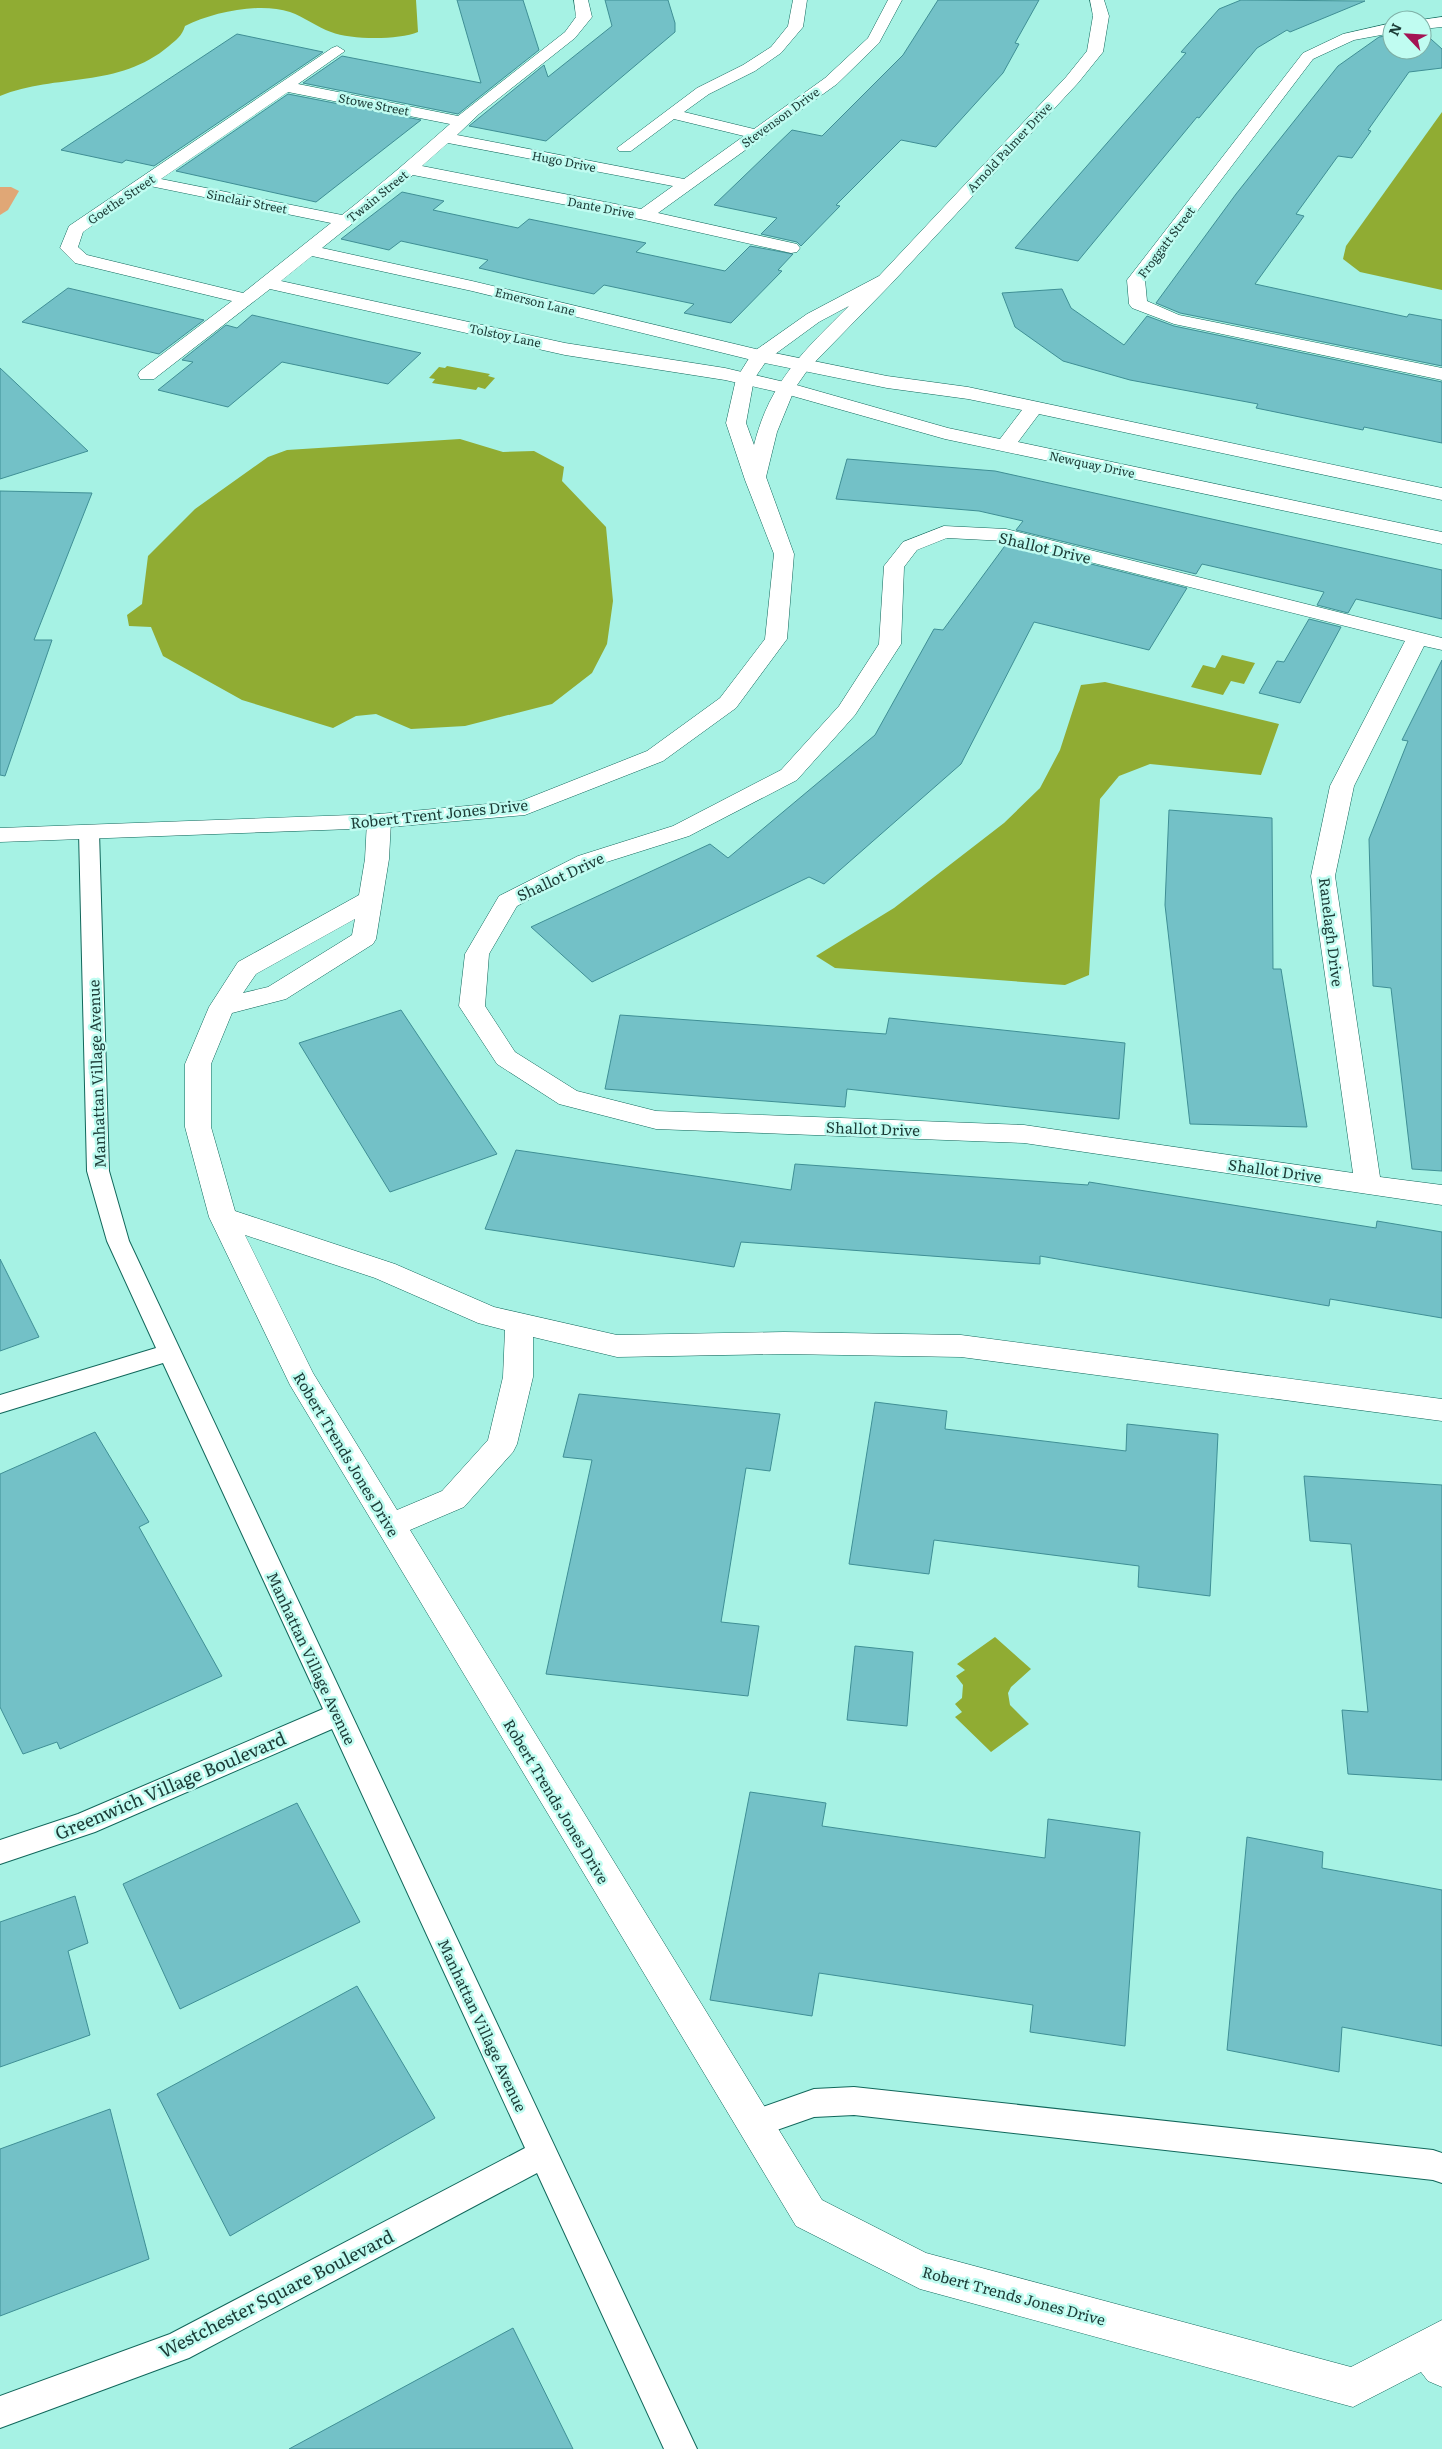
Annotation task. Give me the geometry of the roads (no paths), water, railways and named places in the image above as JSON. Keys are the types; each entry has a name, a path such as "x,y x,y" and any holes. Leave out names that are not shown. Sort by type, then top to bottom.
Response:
{"street":[{"name":"Twain Street","path":"146,375 346,221 410,169 460,121 570,35 584,17 581,0"},
{"path":"625,148 703,92 749,68 776,50 795,27 800,1 818,0"},
{"name":"Stevenson Drive","path":"644,215 831,80 874,40 895,0"},
{"name":"Arnold Palmer Drive","path":"786,388 802,364 885,280 1072,80 1095,52 1101,16 1097,0"},
{"name":"Froggatt Street","path":"1382,29 1362,31 1333,42 1308,56 1136,280 1138,304 1174,319 1442,374"},
{"name":"Goethe Street","path":"247,299 80,259 69,248 75,230 337,51"},
{"name":"Stowe Street","path":"287,86 460,121"},
{"path":"672,114 756,134"},
{"name":"Hugo Drive","path":"442,137 686,184"},
{"name":"Dante Drive","path":"410,169 644,215 790,248"},
{"name":"Sinclair Street","path":"148,181 346,221"},
{"name":"Emerson Lane","path":"309,250 515,296 760,356"},
{"name":"Arnold Palmer Drive","path":"760,356 813,318 885,280"},
{"name":"Tolstoy Lane","path":"267,283 544,344 745,379"},
{"path":"478,329 515,296"},
{"path":"544,344 579,312"},
{"path":"760,356 887,382 968,393 1442,494"},
{"name":"Robert Trent Jones Drive","path":"0,834 379,821 525,808 655,756 728,703 776,639 784,554 736,423 745,379 760,356"},
{"name":"Newquay Drive","path":"745,379 786,388 945,433 1442,538"},
{"path":"756,480 767,432 786,388"},
{"path":"1005,446 1034,407"},
{"name":"Shallot Drive","path":"1442,644 1006,536 944,532 910,546 894,566 890,644 847,710 789,775 681,831 586,861 508,901 477,954 472,1006 506,1058 568,1098 656,1120 1024,1134 1442,1195"},
{"name":"Ranelagh Drive","path":"1368,1184 1323,876 1342,786 1417,638"},
{"path":"222,1007 276,993 364,940 378,859 379,821"},
{"name":"Robert Trends Jones Drive","path":"370,899 246,968 222,1007 198,1064 198,1126 223,1218 300,1378 809,2213 920,2270 1353,2387 1437,2351"},
{"path":"279,951 310,974"},
{"path":"223,1218 385,1271 488,1316 617,1346 784,1343 961,1346 1442,1410"},
{"path":"389,1526 454,1499 502,1444 518,1377 519,1324"}],"lane":[{"name":"Manhattan Village Avenue","path":"89,832 98,1171 118,1241 681,2449"},
{"path":"0,1404 170,1352"},
{"name":"Greenwich Village Boulevard","path":"0,1852 85,1824 338,1714"},
{"path":"754,2124 814,2104 854,2102 1432,2165 1442,2168"},
{"name":"Westchester Square Boulevard","path":"0,2412 178,2346 543,2154"}]}
